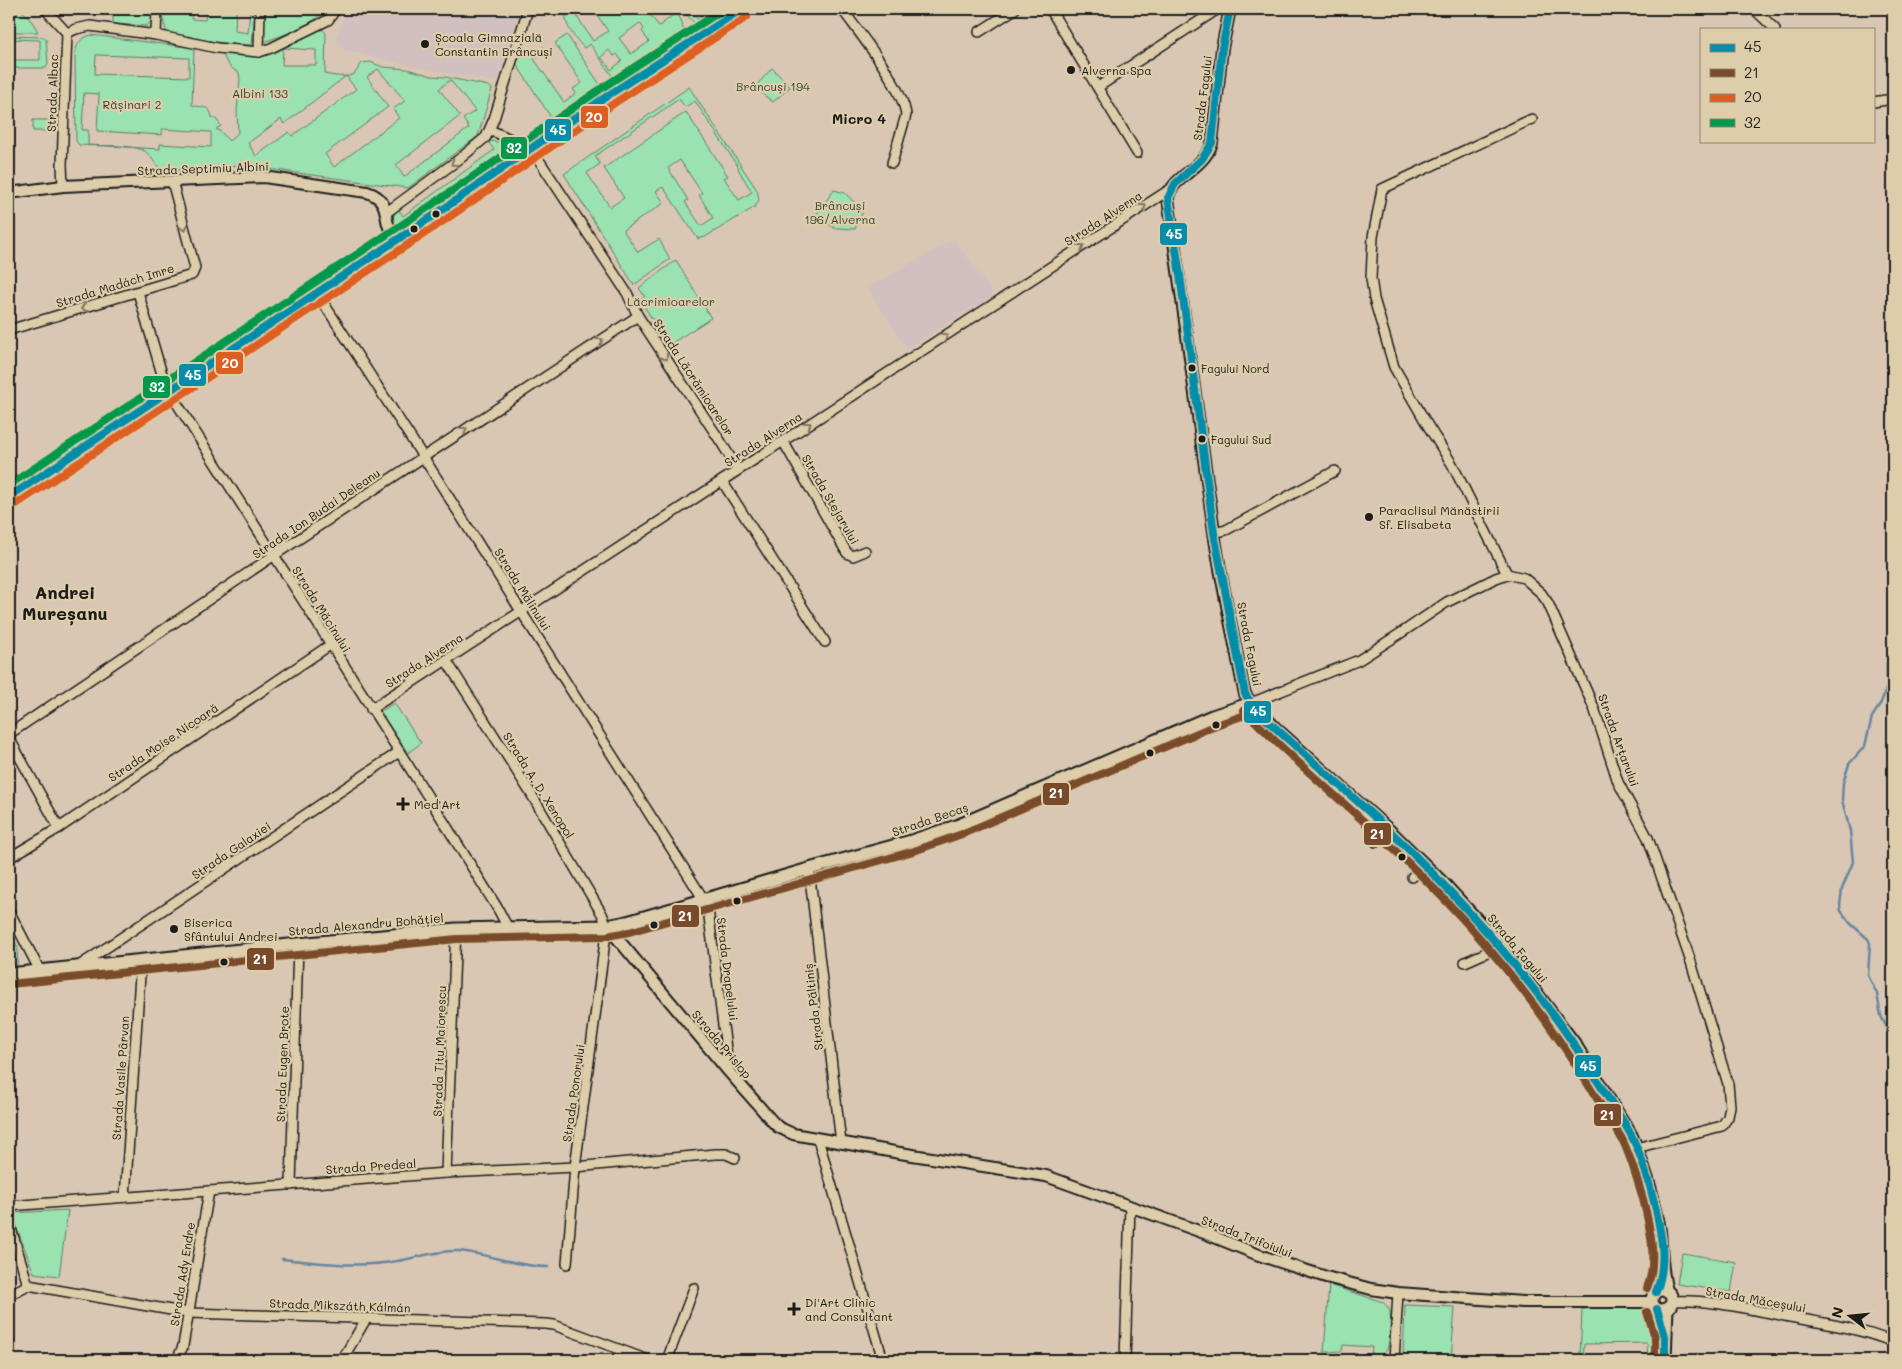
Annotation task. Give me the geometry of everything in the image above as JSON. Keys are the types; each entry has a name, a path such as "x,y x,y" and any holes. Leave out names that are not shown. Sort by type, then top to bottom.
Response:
{"main road":[{"path":"9,497 401,238 610,94 742,9"},
{"name":"Strada Fagului","path":"1251,703 1275,728 1393,834 1426,867 1501,946 1574,1043 1631,1135 1658,1224 1665,1360"},
{"name":"Strada Becaș","path":"607,926 651,916 911,841 959,825 1207,718 1251,703"},
{"name":"Strada Alexandru Bohățiel","path":"9,974 298,944 456,930 607,926"}],"street":[{"path":"45,9 67,33 90,26 156,35 217,48 259,52 319,25 332,16 336,9"},
{"path":"156,35 157,9"},
{"path":"259,52 260,9"},
{"path":"382,250 387,212 479,144 490,130 528,9"},
{"path":"842,9 894,83 905,107 906,115 892,163"},
{"path":"979,32 1014,9"},
{"path":"1050,9 1137,153"},
{"path":"1098,87 1218,9"},
{"name":"Strada Fagului","path":"1230,9 1222,48 1212,143 1209,152 1199,164 1169,190 1168,198 1214,533 1242,681 1245,694 1251,703"},
{"path":"1754,9 1774,28"},
{"name":"Strada Albac","path":"63,186 62,165 67,33"},
{"path":"1874,102 1893,99"},
{"path":"1251,703 1359,660 1447,602 1507,574 1452,464 1394,367 1374,299 1371,278 1371,255 1382,190 1532,119"},
{"path":"490,130 531,148"},
{"name":"Strada Lăcrămioarelor","path":"531,148 627,294 638,316 722,442 738,470"},
{"name":"Strada Septimiu Albini","path":"9,193 63,186 264,177 330,185 372,193 380,198 387,212 388,227 392,233 401,238"},
{"name":"Strada Madách Imre","path":"9,330 189,276 195,270 172,181"},
{"name":"Strada Alverna","path":"371,709 1169,190"},
{"name":"Strada Măcinului","path":"138,292 164,381 169,391 399,752 498,909 508,928"},
{"name":"Strada Mălinului","path":"317,293 522,610 704,900"},
{"name":"Strada Ion Budai Deleanu","path":"9,734 274,556 638,316"},
{"name":"Strada Stejarului","path":"783,441 847,553 853,556 865,551"},
{"path":"1214,533 1226,530 1335,471"},
{"path":"722,481 825,642"},
{"name":"Strada Arțarului","path":"1507,574 1524,578 1542,592 1594,708 1618,782 1648,838 1691,962 1728,1084 1730,1106 1728,1117 1722,1126 1636,1148"},
{"name":"Strada Moise Nicoară","path":"9,858 59,828 330,645"},
{"name":"Strada A. D. Xenopol","path":"446,660 530,792 602,914 607,926"},
{"path":"9,738 59,828"},
{"name":"Strada Galaxiei","path":"77,968 399,752"},
{"path":"1376,842 1393,834"},
{"path":"1412,877 1426,867"},
{"name":"Strada Păltiniș","path":"809,869 842,1143"},
{"name":"Strada Drapelului","path":"704,900 708,909 729,1072"},
{"path":"9,911 40,971"},
{"name":"Strada Prislop","path":"607,926 729,1072 778,1127 793,1134 842,1143"},
{"name":"Strada Ponorului","path":"567,1264 575,1167 607,926"},
{"name":"Strada Titu Maiorescu","path":"446,1173 456,930"},
{"name":"Strada Eugen Brote","path":"291,1185 298,944"},
{"path":"1465,962 1501,946"},
{"name":"Strada Vasile Pârvan","path":"125,1197 140,961"},
{"path":"818,1139 883,1360"},
{"name":"Strada Trifoiului","path":"842,1143 1046,1176 1207,1234 1259,1255 1362,1287 1398,1293 1523,1302 1662,1301"},
{"name":"Strada Predeal","path":"9,1206 446,1173 575,1167 715,1154 726,1154 734,1158"},
{"name":"Strada Ady Endre","path":"177,1360 183,1346 209,1191"},
{"path":"1125,1360 1130,1206"},
{"path":"9,1222 28,1285 9,1295"},
{"name":"Strada Mikszáth Kálmán","path":"28,1285 188,1313 546,1324 554,1325 648,1360"},
{"path":"667,1360 694,1288"},
{"path":"1394,1360 1398,1293"},
{"name":"Strada Măceșului","path":"1662,1301 1701,1302 1751,1309 1855,1330 1893,1342"},
{"path":"342,1360 366,1319"}],"shaded area":[{"name":"Școala Gimnazială Constantin Brâncuși","path":"348,9 521,9 498,82 430,70 344,50 335,38"},
{"path":"954,239 994,295 907,349 867,288"}],"green space":[{"path":"17,9 21,9 38,32 9,32 9,14 17,15"},
{"path":"113,9 153,9 152,20 147,26 113,23"},
{"path":"162,9 192,9 191,19 205,20 206,9 236,9 235,31 248,33 250,9 255,9 252,45 228,44 167,34"},
{"path":"261,9 325,9 321,15 306,25 263,42"},
{"path":"567,9 572,9 593,41 608,31 593,9 597,9 600,13 605,9 626,9 630,14 638,9 649,9 647,11 659,26 672,16 667,9 674,9 681,19 683,30 681,38 619,81 615,80 590,44 584,48 576,39 570,30 566,15","holes":["640,23 644,29 642,31 649,42 631,54 619,38","609,50 614,56 617,54 622,61 611,70 601,57"]},
{"path":"683,9 689,9 697,19 708,9 726,9 708,22 698,24"},
{"path":"315,29 322,29 326,33 325,74 336,76 352,75 362,63 370,62 383,67 407,69 432,76 489,86 492,89 478,136 408,188 239,165 166,171 159,167 146,152 134,148 160,149 160,144 211,147 211,132 162,129 162,135 97,131 99,94 84,93 82,130 88,130 88,145 99,146 79,145 76,141 75,56 81,40 91,35 194,48 192,105 209,110 212,117 221,126 216,129 229,141 238,133 237,110 240,79 239,73 226,62 223,52 259,54","holes":["283,48 316,50 316,65 282,65","96,55 189,58 189,77 95,74","378,69 405,101 393,109 399,118 334,167 325,154 388,107 367,77","346,76 356,89 292,136 289,132 256,156 248,143 281,119 284,124","450,80 475,111 463,119 469,128 404,177 396,165 460,116 439,89"]},
{"path":"567,35 601,86 597,95 554,122 515,62 516,58 544,47 535,53 538,56 534,59 564,102 576,93 573,89 582,83 555,43"},
{"path":"9,36 43,37 46,39 48,64 46,68 9,68 9,60 40,60 40,40 9,39"},
{"name":"Brâncuși 194","path":"772,68 790,87 773,102 754,88"},
{"path":"689,87 757,190 759,200 755,207 705,237 698,239 663,187 656,191 664,203 623,230 638,252 659,239 670,259 634,285 564,174","holes":["679,99 685,107 695,101 739,168 752,192 739,200 724,178 728,176 686,112 604,168 624,198 610,207 587,173 600,164 595,156","680,160 702,193 699,195 713,218 701,226 685,202 688,200 668,168"]},
{"path":"33,120 53,120 54,131 33,131"},
{"path":"491,141 504,143 511,149 396,227 392,220 395,213 399,210 403,216 494,150 489,143"},
{"name":"Brâncuși 196/Alverna","path":"834,190 845,193 863,211 855,229 834,228 816,215"},
{"name":"Lăcrimioarelor","path":"676,260 711,318 669,345 640,300 645,297 639,288"},
{"path":"394,703 421,743 408,753 380,712"},
{"path":"9,931 18,948 17,966 9,966"},
{"path":"68,1210 59,1276 34,1273 11,1213"},
{"path":"1682,1253 1736,1262 1731,1292 1677,1284"},
{"path":"1329,1285 1383,1302 1386,1305 1390,1312 1390,1326 1385,1353 1371,1354 1372,1347 1343,1345 1342,1351 1324,1352"},
{"path":"1405,1305 1455,1307 1451,1360 1403,1360"},
{"path":"1634,1307 1645,1309 1653,1315 1655,1360 1648,1360 1647,1343 1584,1344 1583,1360 1580,1360 1582,1309"}],"waterway":[{"path":"1893,655 1887,664 1887,687 1880,705 1872,717 1865,746 1849,764 1843,783 1842,800 1850,831 1853,862 1842,889 1840,905 1841,911 1850,923 1870,943 1868,975 1877,994 1881,1016 1887,1028 1893,1034"},
{"path":"282,1259 339,1264 369,1264 457,1251 480,1254 525,1265 548,1267"}],"transit line":[{"name":"32","path":"9,485 430,206 605,86 724,9"},
{"name":"45","path":"9,497 436,214 610,94 742,9"},
{"name":"45","path":"1230,9 1222,48 1212,143 1202,159 1175,184 1168,198 1214,533 1245,694 1257,711 1395,836 1476,919 1526,979 1572,1041 1627,1127 1643,1162 1662,1241 1661,1272 1656,1292"},
{"name":"20","path":"15,505 442,222 616,102 747,17"},
{"name":"21","path":"1244,710 1385,841 1440,895 1517,983 1563,1045 1622,1139 1631,1161 1643,1199 1652,1244 1652,1266 1647,1288"},
{"name":"21","path":"10,984 457,939 607,936 629,932 914,851 962,834 1216,725 1254,712"},
{"name":"45","path":"1657,1309 1665,1336 1665,1360"},
{"name":"21","path":"1647,1312 1655,1337 1655,1360"}],"place":[{"name":"Școala Gimnazială Constantin Brâncuși","path":"425,44"},
{"name":"Alverna Spa","path":"1071,70"},
{"name":"Fagului Nord","path":"1192,368"},
{"name":"Fagului Sud","path":"1202,439"},
{"name":"Paraclisul Mănăstirii Sf. Elisabeta","path":"1369,517"},
{"name":"Med'Art","path":"403,804"},
{"name":"Biserica Sfântului Andrei","path":"174,929"},
{"name":"Di'Art Clinic and Consultant","path":"794,1309"}],"district":[{"name":"Micro 4","path":"859,118"},
{"name":"Andrei Mureșanu","path":"65,602"}],"park label":[{"name":"Albini 133","path":"260,93"},
{"name":"Rășinari 2","path":"132,104"}]}
